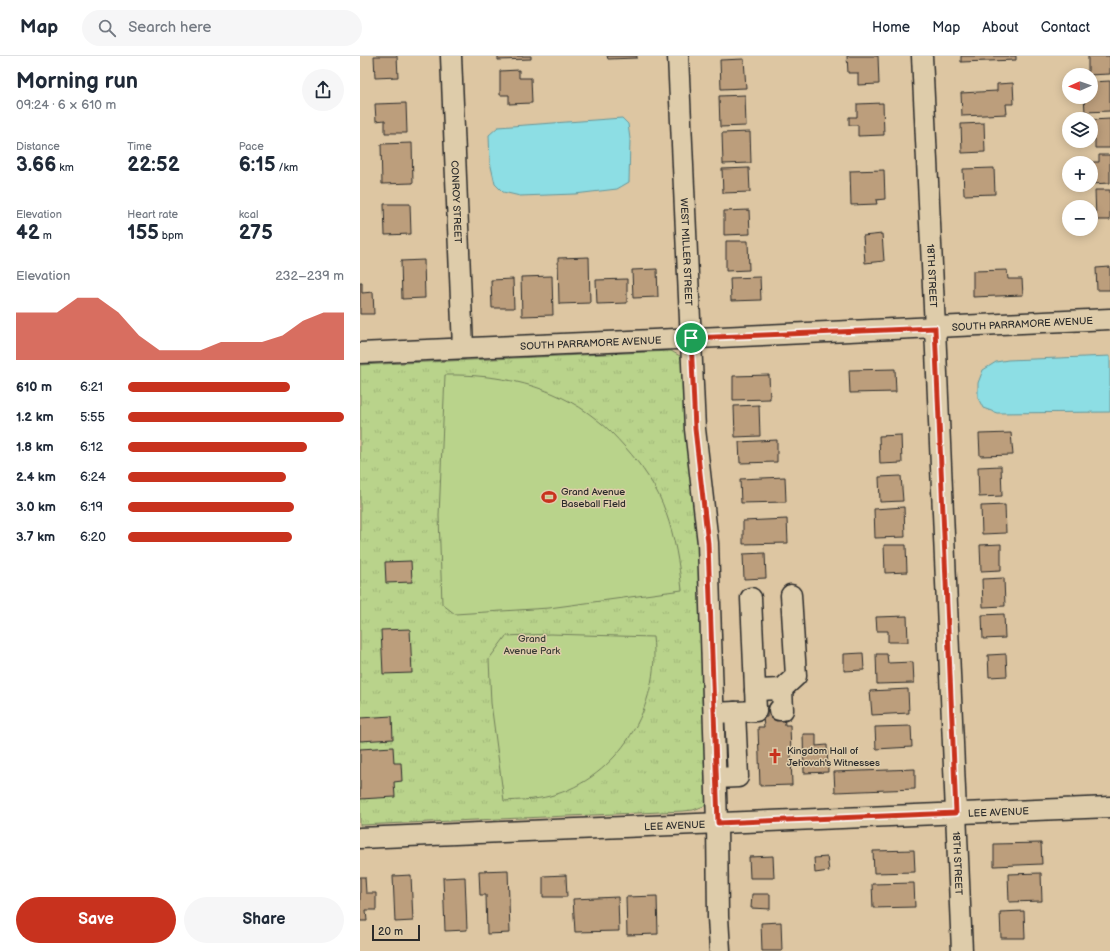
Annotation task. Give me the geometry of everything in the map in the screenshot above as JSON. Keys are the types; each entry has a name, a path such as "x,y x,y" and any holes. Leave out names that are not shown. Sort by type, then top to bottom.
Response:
{"street":[{"name":"CONROY STREET","path":"451,56 463,348"},
{"name":"WEST MILLER STREET","path":"678,56 695,429 708,543 718,823 718,917 720,951"},
{"name":"18TH STREET","path":"922,56 962,951"},
{"name":"SOUTH PARRAMORE AVENUE","path":"360,353 1110,319"},
{"path":"755,690 782,689 796,676 791,594"},
{"path":"751,598 755,690 767,710"},
{"path":"714,713 782,710 782,689"},
{"path":"716,778 738,777 735,712"},
{"name":"LEE AVENUE","path":"360,838 1110,807"}],"green space":[{"name":"Grand Avenue Park","path":"671,351 680,356 684,369 699,542 707,805 693,810 684,811 360,825 360,365"},
{"name":"Grand Avenue Baseball FIeld","path":"445,375 485,377 525,384 544,390 580,407 604,425 637,462 659,495 672,532 682,590 549,608 455,614 442,604 439,516"},
{"path":"550,634 653,637 654,663 650,688 642,713 630,736 615,756 596,773 575,787 550,796 504,801 491,703 489,659 506,636"}],"water":[{"path":"622,118 628,124 630,139 629,182 617,189 575,194 520,196 503,192 495,184 490,162 489,135 498,127"},
{"path":"1110,356 1110,412 997,413 983,408 978,398 978,383 983,370 996,362 1008,360"}],"building":[{"path":"374,56 397,56 398,77 375,78"},
{"path":"498,56 531,56 531,59 498,60"},
{"path":"607,56 637,56 637,58 608,59"},
{"path":"847,56 878,56 879,84 858,85 858,73 848,73"},
{"path":"961,56 1016,56 1016,60 961,62"},
{"path":"1088,56 1110,56 1110,74 1098,75 1098,68 1088,68"},
{"path":"744,59 746,88 721,89 720,60"},
{"path":"519,70 519,78 531,78 532,103 509,104 509,95 500,95 500,71"},
{"path":"1110,81 1110,111 1085,112 1084,104 1098,104 1098,82"},
{"path":"1013,83 1014,104 1006,104 1007,114 962,116 961,93 997,91 997,84"},
{"path":"745,95 746,126 720,127 719,96"},
{"path":"406,103 407,133 385,133 385,120 376,121 375,104"},
{"path":"883,103 884,135 858,136 858,125 849,125 849,117 857,117 857,104"},
{"path":"1110,119 1110,148 1098,148 1098,120"},
{"path":"984,123 985,152 962,153 961,124"},
{"path":"750,132 751,163 723,164 722,133"},
{"path":"412,143 413,183 382,184 381,144"},
{"path":"1099,155 1110,155 1110,183 1098,184"},
{"path":"749,168 750,192 723,193 722,169"},
{"path":"994,168 995,194 964,195 963,169"},
{"path":"884,170 885,199 876,200 877,204 851,205 850,171"},
{"path":"1098,190 1110,190 1110,220 1098,220 1098,200 1095,200 1095,192 1098,192"},
{"path":"384,204 410,204 411,234 385,235"},
{"path":"749,210 750,234 724,235 724,211"},
{"path":"882,234 884,261 865,263 863,236"},
{"path":"726,241 748,241 749,270 726,271"},
{"path":"589,257 590,303 559,304 558,258"},
{"path":"424,260 425,298 402,299 401,261"},
{"path":"1110,267 1110,290 1097,290 1096,268"},
{"path":"657,269 658,297 633,298 632,270"},
{"path":"1007,270 1008,279 1022,279 1023,295 973,297 973,271"},
{"path":"552,276 553,315 522,316 521,277"},
{"path":"760,277 761,300 731,301 730,278"},
{"path":"513,279 514,308 492,308 491,280"},
{"path":"627,279 627,303 597,304 596,280"},
{"path":"360,282 362,282 362,293 373,292 374,314 360,314"},
{"path":"895,369 896,392 850,393 849,370"},
{"path":"769,375 770,399 733,400 733,376"},
{"path":"759,405 760,436 735,437 734,406"},
{"path":"1011,433 1013,455 980,456 979,434"},
{"path":"901,435 902,463 880,464 879,436"},
{"path":"777,440 777,462 740,463 739,442"},
{"path":"1001,466 1002,496 979,497 978,467"},
{"path":"901,476 903,501 880,502 879,477"},
{"path":"785,477 786,502 741,503 740,479"},
{"path":"1005,505 1006,533 982,534 981,506"},
{"path":"904,507 905,537 875,538 874,509"},
{"path":"787,519 788,543 743,544 743,521"},
{"path":"1001,544 1001,570 981,571 980,545"},
{"path":"884,545 906,545 907,572 885,573"},
{"path":"765,553 766,578 744,579 743,554"},
{"path":"411,561 412,582 386,583 385,562"},
{"path":"1004,578 1005,606 983,607 982,579"},
{"path":"1004,614 1005,638 983,639 982,615"},
{"path":"907,616 908,642 888,642 888,631 877,631 876,617"},
{"path":"410,629 412,673 383,674 381,630"},
{"path":"863,653 864,670 844,671 844,654"},
{"path":"876,654 887,654 888,663 913,662 914,683 877,684"},
{"path":"1006,654 1007,676 989,677 988,655"},
{"path":"908,689 909,713 872,715 870,691"},
{"name":"Kingdom Hall of Jehovah's Witnesses","path":"767,706 779,706 784,716 785,725 790,725 792,785 760,786 758,727 764,727 763,717 767,717"},
{"path":"392,716 393,739 360,741 360,718"},
{"path":"911,726 912,747 876,749 875,727"},
{"path":"803,734 816,734 816,746 827,745 828,772 804,773"},
{"path":"393,747 394,763 401,763 402,781 394,782 395,797 360,799 360,749"},
{"path":"915,769 915,789 835,792 834,772"},
{"path":"1041,843 1042,864 994,866 994,844"},
{"path":"914,850 915,872 874,873 873,851"},
{"path":"773,856 774,878 750,878 749,857"},
{"path":"827,857 829,871 815,873 814,858"},
{"path":"508,870 510,933 487,934 486,895 480,895 479,871"},
{"path":"1041,873 1042,901 1009,902 1008,874"},
{"path":"411,875 413,921 395,922 393,876"},
{"path":"566,875 567,897 543,897 543,876"},
{"path":"360,877 365,877 366,893 376,893 376,910 366,910 367,921 360,921"},
{"path":"465,877 467,930 445,931 443,878"},
{"path":"914,883 915,907 873,908 872,884"},
{"path":"752,894 770,894 770,909 751,908"},
{"path":"657,896 658,934 627,935 626,897"},
{"path":"618,897 619,931 575,932 573,899"},
{"path":"1024,911 1025,938 1001,938 1000,912"},
{"path":"781,922 782,951 762,951 761,923"}],"place":[{"name":"Grand Avenue Baseball FIeld","path":"549,497"},
{"name":"Kingdom Hall of Jehovah's Witnesses","path":"775,756"}],"route":[{"path":"935,328 956,813 718,823 708,543 695,429 691,338 935,328"}]}
